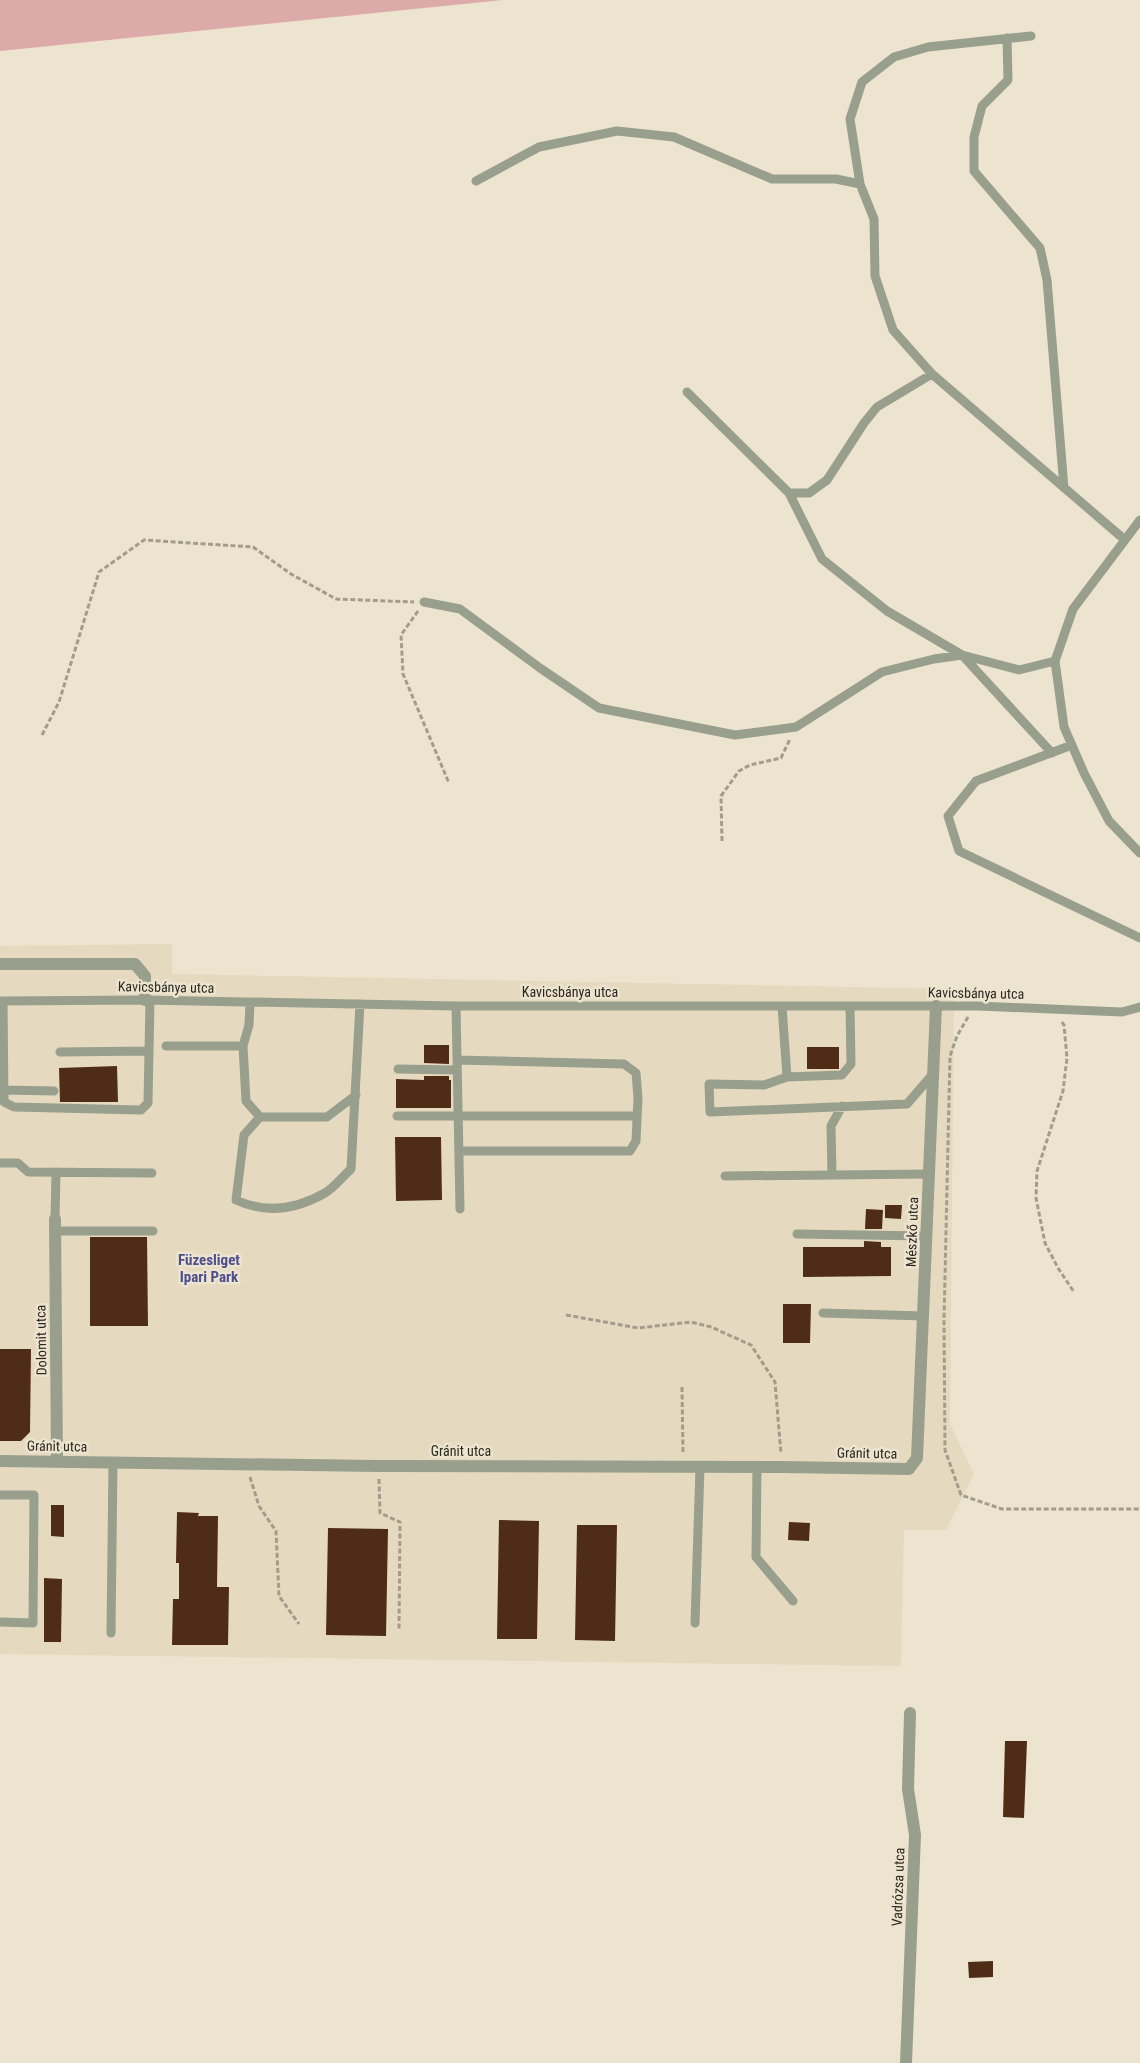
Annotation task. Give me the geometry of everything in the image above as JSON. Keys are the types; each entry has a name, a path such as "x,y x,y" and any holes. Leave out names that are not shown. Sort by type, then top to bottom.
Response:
{"street":[{"path":"0,964 135,964 145,976 147,1000"},
{"name":"Mészkő utca","path":"917,1458 936,1006"},
{"name":"Dolomit utca","path":"55,1225 57,1461"},
{"name":"Gránit utca","path":"0,1461 246,1465 700,1466 909,1469 917,1458"},
{"name":"Vadrózsa utca","path":"906,2063 915,1835 908,1788 910,1713"}],"lane":[{"path":"1031,36 928,47 894,58 862,82 850,119 860,184 874,219 876,276 893,330 932,374 1125,540"},
{"path":"1007,38 1008,80 982,106 974,137 974,170 1040,248 1047,280 1064,488"},
{"path":"476,181 539,147 617,131 674,137 772,179 836,179 860,184"},
{"path":"789,493 809,493 827,480 864,423 877,407 932,374"},
{"path":"687,392 789,493 822,559 887,611 962,655 1019,670 1055,661"},
{"path":"1140,520 1073,608 1055,661 1064,727 1084,773 1109,821 1140,853"},
{"path":"424,602 460,608 540,668 598,708 735,735 796,727 882,672 934,659 962,655"},
{"path":"962,655 1052,753"},
{"path":"1072,745 976,781 948,816 959,851 1140,938"},
{"path":"1,1001 4,1102 14,1107 141,1110 148,1103 149,1051 147,1000"},
{"name":"Kavicsbánya utca","path":"1,1001 147,1000 456,1006 978,1006 1122,1012 1140,1007"},
{"path":"250,1002 249,1025 243,1046 246,1101 260,1117"},
{"path":"356,1095 327,1117 260,1117 244,1135 236,1200 250,1206 285,1208 326,1192 351,1169 356,1095 360,1004"},
{"path":"456,1006 460,1209"},
{"path":"782,1006 787,1076 790,1076"},
{"path":"850,1006 851,1064 842,1075 790,1076 764,1085 710,1084 710,1112 907,1104 933,1074"},
{"path":"166,1046 243,1046"},
{"path":"60,1052 149,1051"},
{"path":"398,1069 457,1065 624,1064 636,1073 636,1142 630,1151 459,1151"},
{"path":"4,1090 54,1091"},
{"path":"832,1175 831,1126 842,1106"},
{"path":"397,1116 637,1116"},
{"path":"0,1163 18,1163 28,1172 152,1173"},
{"path":"56,1172 55,1225 153,1231"},
{"path":"725,1176 929,1174"},
{"path":"797,1234 927,1236"},
{"path":"823,1313 924,1316"},
{"path":"111,1634 113,1462"},
{"path":"696,1624 700,1466"},
{"path":"757,1467 756,1557 793,1601"},
{"path":"0,1495 34,1496 33,1622 0,1622"}],"path":[{"path":"42,735 59,702 98,572 144,540 253,547 291,574 336,599 424,602"},
{"path":"424,602 401,635 403,674 449,783"},
{"path":"722,841 721,796 739,771 750,765 781,758 796,727"},
{"path":"978,1006 957,1036 950,1056 944,1329 945,1450 952,1475 961,1495 1002,1509 1140,1509"},
{"path":"1050,1009 1064,1025 1067,1058 1063,1091 1037,1171 1036,1198 1045,1243 1058,1268 1074,1292"},
{"path":"566,1315 638,1328 691,1322 711,1328 751,1345 775,1382 783,1467"},
{"path":"682,1387 683,1466"},
{"path":"246,1465 259,1506 276,1531 279,1596 299,1624"},
{"path":"378,1466 380,1513 400,1522 399,1631"}],"shaded area":[{"path":"0,0 503,0 0,51"},
{"path":"172,944 172,974 954,989 950,1424 974,1474 946,1530 904,1530 901,1666 0,1654 0,946"}],"building":[{"path":"424,1045 449,1045 449,1064 424,1063"},
{"path":"807,1047 839,1047 839,1069 807,1069"},
{"path":"117,1066 118,1102 60,1102 59,1068"},
{"path":"424,1076 449,1076 449,1080 451,1080 451,1108 396,1108 396,1079 424,1080"},
{"path":"395,1137 441,1137 442,1200 396,1201"},
{"path":"885,1205 902,1205 901,1219 885,1218"},
{"path":"866,1209 883,1210 882,1229 865,1229"},
{"path":"90,1237 147,1237 148,1326 90,1326"},
{"path":"864,1241 881,1242 881,1247 891,1247 891,1276 803,1277 803,1247 864,1247"},
{"path":"783,1304 811,1304 810,1343 783,1343"},
{"path":"0,1349 31,1349 30,1432 21,1441 0,1441"},
{"path":"51,1505 64,1505 64,1537 51,1536"},
{"path":"177,1512 199,1513 198,1516 218,1516 217,1587 229,1587 228,1645 172,1645 173,1599 179,1599 179,1563 176,1563"},
{"path":"499,1520 539,1521 537,1639 497,1639"},
{"path":"789,1522 810,1523 809,1541 788,1540"},
{"path":"577,1525 617,1525 615,1641 575,1640"},
{"path":"328,1528 388,1529 386,1636 326,1635"},
{"path":"44,1578 62,1579 61,1642 44,1642"},
{"path":"1005,1741 1027,1741 1024,1818 1003,1817"},
{"path":"993,1961 993,1977 969,1978 968,1962"}],"district":[{"name":"Füzesliget Ipari Park","path":"209,1268"}]}
